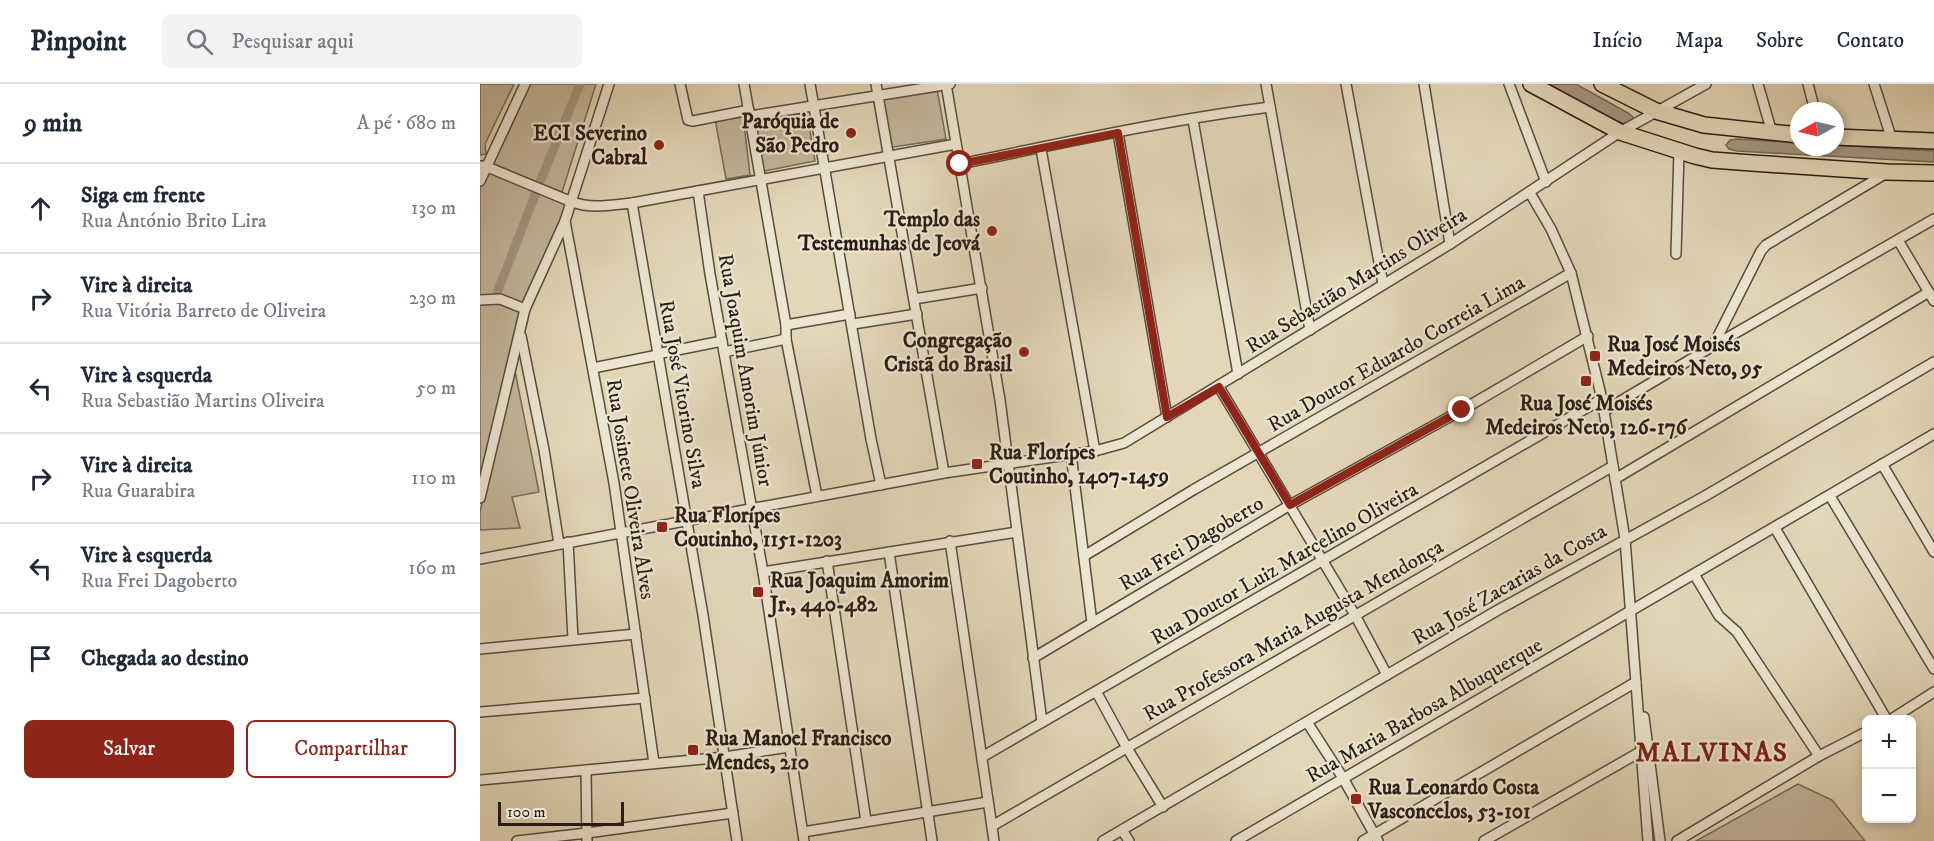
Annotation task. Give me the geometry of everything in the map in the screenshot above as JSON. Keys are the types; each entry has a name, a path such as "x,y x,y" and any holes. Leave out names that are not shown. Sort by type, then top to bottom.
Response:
{"main road":[{"path":"1531,84 1620,132 1712,160 1934,173"},
{"path":"1602,84 1656,111 1704,125 1790,134"},
{"path":"1844,137 1934,141"}],"street":[{"path":"480,181 483,166 525,84"},
{"path":"480,498 525,309 566,221 609,84"},
{"path":"680,84 688,120 693,121 947,84 1000,400 1042,722"},
{"path":"744,84 786,325 786,339 817,496"},
{"path":"810,84 871,439 881,485"},
{"path":"876,84 944,473"},
{"path":"1266,84 1310,330"},
{"path":"1346,84 1383,284"},
{"path":"1424,84 1450,244"},
{"path":"1509,84 1546,182"},
{"name":"Rua Sebastião Martins Oliveira","path":"480,559 944,473 1095,451 1124,443 1450,244 1620,132 1706,84"},
{"path":"1758,84 1772,133"},
{"path":"1808,84 1813,102"},
{"path":"1874,84 1892,140"},
{"path":"960,164 1232,112 1270,107"},
{"path":"1193,120 1238,374"},
{"path":"1118,133 1167,417"},
{"path":"483,166 572,202 594,207 632,203 956,144"},
{"path":"1041,149 1095,451"},
{"path":"1676,254 1679,151"},
{"path":"1713,346 1766,245 1887,172"},
{"name":"Rua Joaquim Amorim Júnior","path":"698,190 763,572 804,836"},
{"path":"1530,193 1551,229 1571,273 1602,399 1625,539 1648,841"},
{"name":"Rua José Vitorino Silva","path":"632,203 687,522 737,841"},
{"path":"1604,411 1934,219"},
{"name":"Rua Josinete Oliveira Alves","path":"566,221 622,533 654,763"},
{"path":"1898,240 1934,301"},
{"name":"Rua Doutor Eduardo Correia Lima","path":"1084,556 1193,490 1571,273"},
{"path":"914,299 982,288"},
{"path":"1615,479 1929,292"},
{"path":"480,300 500,299 525,309"},
{"path":"786,325 917,314"},
{"path":"520,331 563,543 573,639"},
{"name":"Rua Frei Dagoberto","path":"1033,658 1290,505 1462,410 1588,336"},
{"path":"724,352 786,339"},
{"path":"593,368 722,341"},
{"name":"Rua José Zacarias da Costa","path":"1103,841 1387,675 1625,539 1706,496 1934,362"},
{"path":"1219,387 1355,615 1387,675"},
{"name":"Rua Doutor Luiz Marcelino Oliveira","path":"982,757 1097,693 1602,399"},
{"name":"Rua Maria Barbosa Albuquerque","path":"1236,841 1934,434"},
{"path":"1071,454 1092,623"},
{"path":"1882,464 1934,552"},
{"name":"Rua Professora Maria Augusta Mendonça","path":"992,826 1613,466"},
{"path":"1830,496 1934,669"},
{"path":"1775,528 1885,715"},
{"path":"763,572 1017,532"},
{"path":"950,541 994,841"},
{"path":"889,552 932,841"},
{"path":"827,561 866,821"},
{"path":"1694,574 1719,616 1737,632 1819,756"},
{"path":"1630,611 1660,841"},
{"path":"480,650 636,634"},
{"path":"1363,841 1376,838 1636,682"},
{"path":"1896,715 1934,692"},
{"path":"1097,693 1163,807"},
{"path":"480,712 645,698"},
{"path":"1307,722 1343,778 1376,838"},
{"path":"1677,841 1819,756 1862,734"},
{"path":"480,780 725,757 789,747"},
{"path":"1484,841 1640,752"},
{"path":"586,770 586,837"},
{"path":"804,836 866,821 988,802"},
{"path":"517,841 586,837 733,813"},
{"path":"1122,830 1129,841"}],"shaded area":[{"path":"480,84 514,84 485,144 486,154 480,155"},
{"path":"530,84 596,84 562,192 491,164"},
{"path":"1549,84 1576,84 1628,113 1635,122 1628,125 1614,120"},
{"path":"937,89 946,139 887,148 879,98"},
{"path":"807,113 815,161 759,172 749,120"},
{"path":"743,115 750,175 726,179 715,119"},
{"path":"1730,140 1790,142 1790,154 1737,151 1729,149 1726,145"},
{"path":"1844,146 1934,151 1934,162 1827,156 1844,156"},
{"path":"484,168 569,204 566,225 519,334 480,490 480,177"},
{"path":"514,366 539,492 512,497 520,528 480,530 480,512"},
{"path":"1798,784 1832,800 1865,841 1696,841"}],"waterway":[{"path":"540,182 580,84"},
{"path":"495,298 535,195"}],"place":[{"name":"Paróquia de São Pedro","path":"851,133"},
{"name":"ECI Severino Cabral","path":"659,145"},
{"name":"Templo das Testemunhas de Jeová","path":"992,231"},
{"name":"Congregação Cristã do Brasil","path":"1024,352"},
{"name":"Rua José Moisés Medeiros Neto, 95","path":"1595,356"},
{"name":"Rua José Moisés Medeiros Neto, 126-176","path":"1586,381"},
{"name":"Rua Florípes Coutinho, 1407-1459","path":"977,464"},
{"name":"Rua Florípes Coutinho, 1151-1203","path":"662,527"},
{"name":"Rua Joaquim Amorim Jr., 440-482","path":"758,592"},
{"name":"Rua Manoel Francisco Mendes, 210","path":"693,750"},
{"name":"Rua Leonardo Costa Vasconcelos, 53-101","path":"1356,799"}],"district":[{"name":"MALVINAS","path":"1712,752"}],"route":[{"path":"960,164 1118,133 1167,417 1219,387 1290,505 1462,410"}]}
